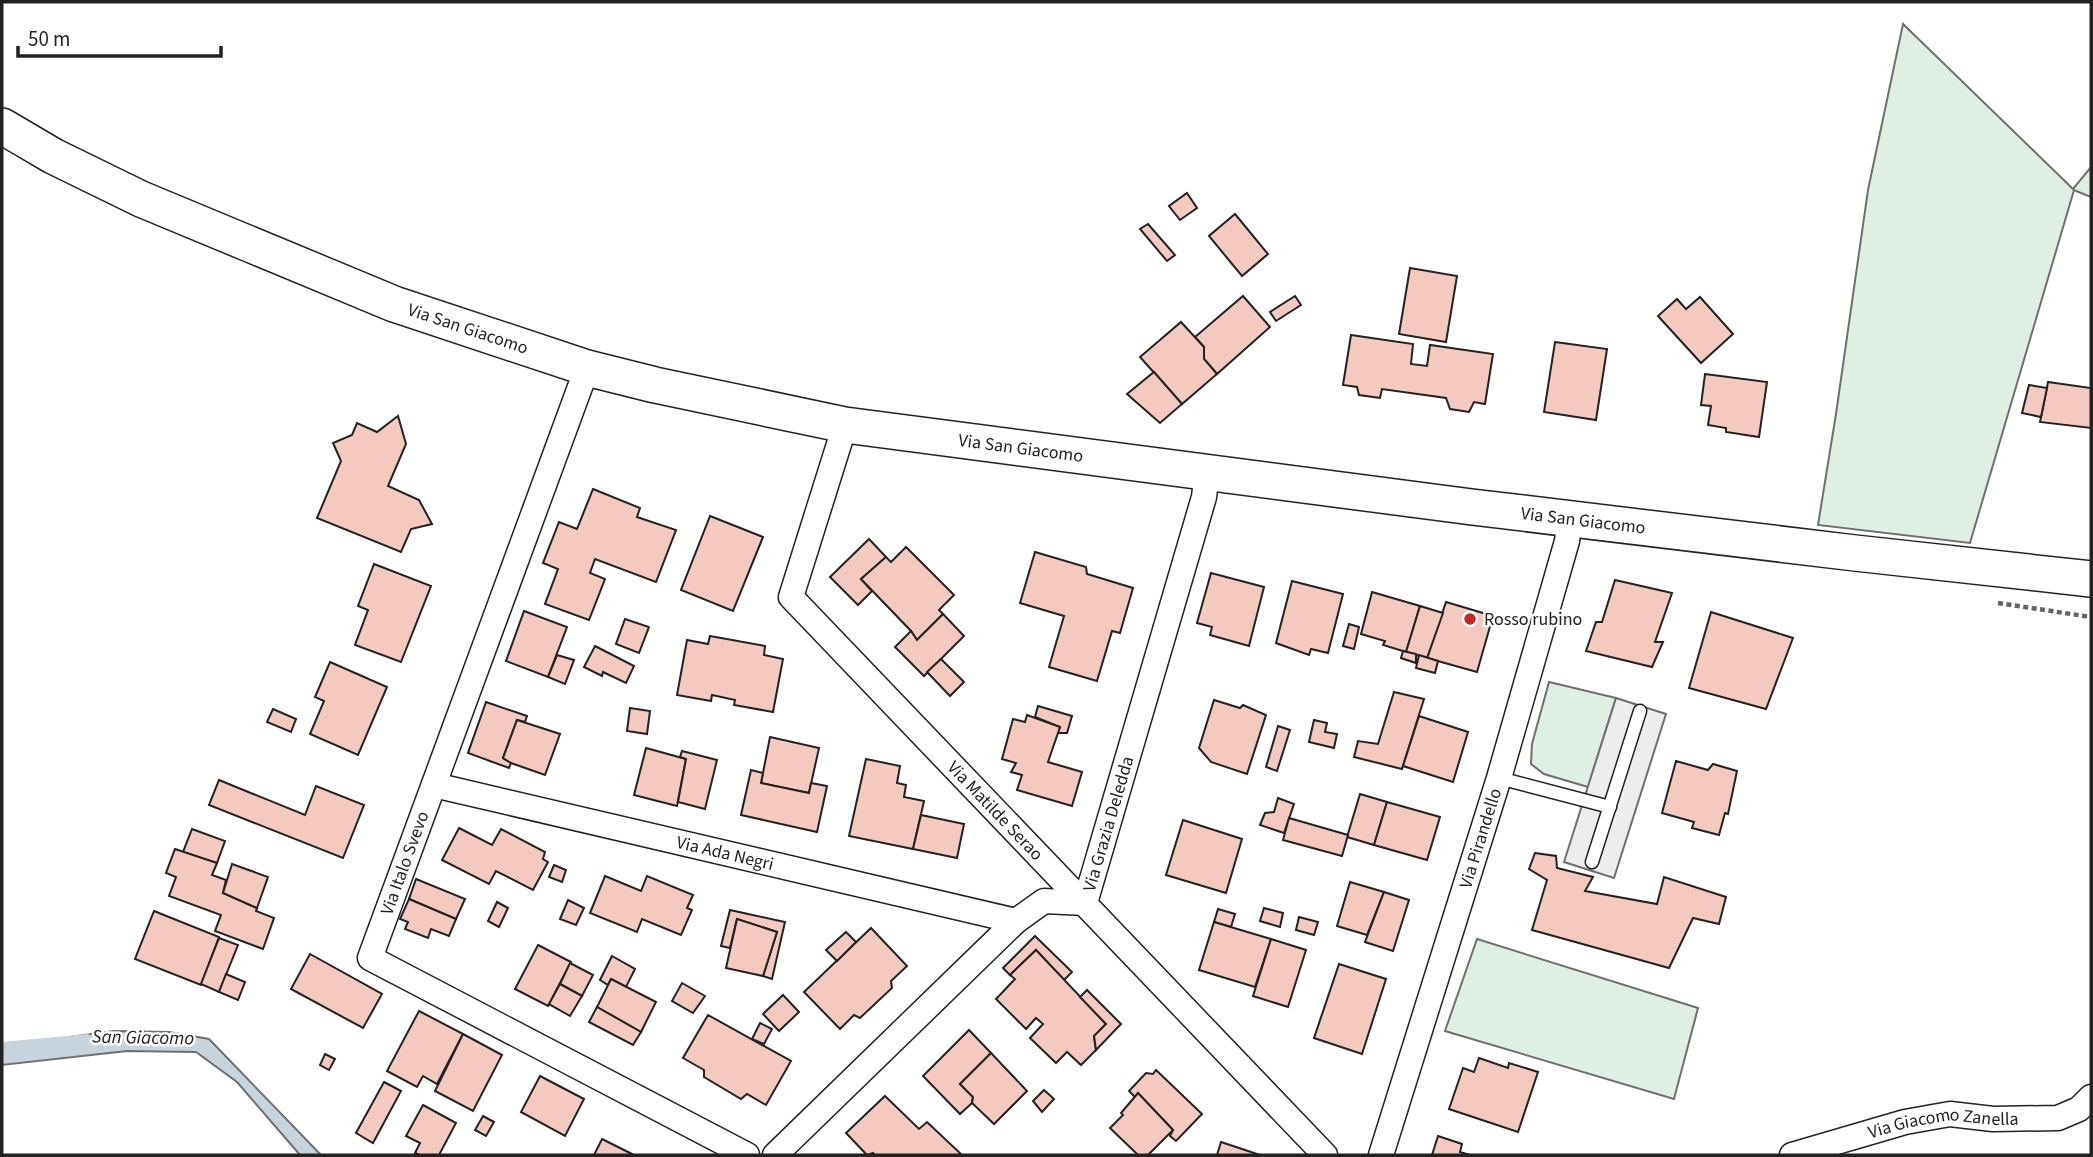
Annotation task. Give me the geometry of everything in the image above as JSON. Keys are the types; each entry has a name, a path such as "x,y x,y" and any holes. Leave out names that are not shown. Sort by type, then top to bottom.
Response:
{"street":[{"name":"Via San Giacomo","path":"2,126 52,156 141,199 394,304 587,368 655,385 845,425 1570,518 2091,579"},
{"name":"Via Italo Svevo","path":"587,368 370,958 747,1155"},
{"name":"Via Matilde Serao","path":"845,425 791,597 1325,1155"},
{"name":"Via Grazia Deledda","path":"775,1155 1016,921 1044,901 1085,903 1204,497 1207,472"},
{"name":"Via Pirandello","path":"1381,1155 1499,778 1567,541 1570,518"},
{"name":"Via Ada Negri","path":"434,785 1016,921"},
{"name":"Via Giacomo Zanella","path":"1792,1155 1905,1122 1950,1115 1993,1119 2058,1118 2079,1109 2091,1097"}],"lane":[{"path":"1592,862 1640,711"},
{"path":"1499,778 1610,807"}],"green space":[{"path":"1903,24 2073,189 2091,167 2091,197 2074,190 1970,543 1818,525 1868,190"},
{"path":"1549,682 1616,698 1588,787 1544,774 1531,764 1532,744"},
{"path":"1477,939 1698,1008 1674,1099 1445,1031"}],"shaded area":[{"path":"1616,698 1666,714 1614,878 1564,862"}],"water":[{"path":"114,1031 169,1032 209,1039 321,1155 300,1155 237,1082 196,1052 127,1051 2,1065 2,1046"}],"building":[{"path":"1187,193 1197,208 1180,220 1169,206"},
{"path":"1235,214 1268,254 1242,276 1209,236"},
{"path":"1148,224 1175,255 1167,261 1140,229"},
{"path":"1410,268 1457,276 1446,342 1399,334"},
{"path":"1243,296 1270,327 1217,374 1204,359 1204,347 1195,337"},
{"path":"1295,296 1301,305 1276,321 1270,312"},
{"path":"1700,297 1733,334 1701,363 1658,316 1677,299 1686,309"},
{"path":"1181,322 1204,347 1204,359 1217,374 1182,404 1140,357"},
{"path":"1351,335 1413,344 1411,364 1427,366 1430,345 1493,354 1485,404 1474,402 1469,412 1450,409 1446,398 1382,389 1380,398 1359,395 1357,387 1343,385"},
{"path":"1555,342 1607,349 1596,420 1544,412"},
{"path":"1154,372 1182,404 1160,423 1127,394"},
{"path":"1705,374 1767,382 1759,437 1726,432 1726,428 1708,425 1711,406 1701,405"},
{"path":"2048,382 2091,388 2091,428 2040,422"},
{"path":"2029,385 2047,388 2041,417 2022,413"},
{"path":"398,416 406,444 388,486 419,500 432,524 411,529 401,552 317,518 341,461 333,443 352,435 357,423 377,432"},
{"path":"593,489 640,508 637,517 676,530 656,582 595,559 590,573 605,579 589,620 545,604 558,569 543,563 559,522 577,529"},
{"path":"710,516 763,537 733,611 681,590"},
{"path":"869,539 886,557 861,579 872,591 858,605 830,577"},
{"path":"906,547 954,595 939,610 943,614 917,640 861,579 886,557 891,562"},
{"path":"1035,552 1086,567 1087,574 1133,588 1120,633 1112,631 1097,681 1049,667 1064,616 1020,603"},
{"path":"374,564 431,586 401,662 355,645 368,610 358,606"},
{"path":"1211,573 1264,587 1249,646 1210,635 1212,627 1197,623"},
{"path":"1615,580 1672,593 1655,642 1663,642 1652,667 1586,651 1596,622 1602,622"},
{"path":"1292,581 1343,594 1328,653 1311,649 1309,655 1276,643"},
{"path":"1372,592 1420,606 1406,652 1383,645 1385,641 1361,634"},
{"path":"1446,602 1493,616 1477,672 1427,658"},
{"path":"1420,606 1443,613 1427,658 1406,652"},
{"path":"524,611 567,627 548,677 506,661"},
{"path":"1711,612 1793,638 1766,709 1689,688"},
{"path":"943,614 964,636 924,676 895,647 911,631 917,640"},
{"path":"625,619 649,627 639,653 616,644"},
{"path":"1349,624 1359,627 1354,649 1343,646"},
{"path":"710,636 765,646 764,655 783,659 773,712 734,705 735,700 712,695 711,701 677,695 687,640 708,644"},
{"path":"595,646 634,666 626,683 584,667"},
{"path":"1403,651 1416,654 1416,663 1401,658"},
{"path":"557,655 574,660 565,684 548,677"},
{"path":"1419,655 1438,661 1435,673 1416,668"},
{"path":"941,659 964,682 950,696 927,672"},
{"path":"330,662 387,687 358,755 310,734 324,701 315,697"},
{"path":"1394,692 1424,699 1402,769 1354,757 1358,741 1378,744"},
{"path":"1214,700 1240,708 1243,705 1266,715 1247,774 1211,762 1199,748"},
{"path":"486,702 527,716 525,722 517,720 503,758 511,763 509,768 468,753"},
{"path":"1038,706 1072,716 1067,733 1057,733 1060,727 1035,717"},
{"path":"630,708 650,711 647,734 627,731"},
{"path":"273,709 296,719 291,732 267,722"},
{"path":"1027,715 1060,727 1048,762 1082,772 1072,806 1017,790 1022,775 1011,772 1016,763 1002,759 1013,719 1025,722"},
{"path":"1419,716 1468,732 1453,782 1403,766"},
{"path":"517,720 560,734 545,775 503,758"},
{"path":"1314,720 1327,723 1325,732 1337,734 1334,748 1309,742"},
{"path":"1278,726 1290,730 1277,771 1266,767"},
{"path":"770,737 819,748 809,793 761,783"},
{"path":"646,748 686,759 677,806 634,795"},
{"path":"682,751 717,760 705,809 678,802 686,759 680,757"},
{"path":"866,759 900,766 897,783 906,785 904,797 924,801 913,849 849,836"},
{"path":"1676,761 1708,770 1713,764 1737,771 1728,814 1725,813 1719,835 1692,828 1694,822 1662,813"},
{"path":"751,770 763,773 761,783 809,793 811,783 827,786 817,832 741,815"},
{"path":"219,780 305,815 316,786 364,805 343,858 209,805"},
{"path":"1360,794 1387,802 1374,845 1347,837"},
{"path":"1278,798 1294,804 1284,833 1260,825 1265,813 1274,812"},
{"path":"1387,802 1440,817 1427,860 1374,845"},
{"path":"921,815 964,824 957,858 913,849"},
{"path":"1289,818 1348,835 1342,856 1283,840"},
{"path":"1183,820 1242,839 1226,893 1166,875"},
{"path":"459,828 492,845 501,829 545,852 543,859 548,862 533,890 496,871 489,884 442,860"},
{"path":"192,829 225,841 217,863 183,852"},
{"path":"175,849 217,863 212,875 226,880 223,893 274,918 263,949 215,931 221,915 169,896 176,877 166,873"},
{"path":"1535,853 1556,856 1557,868 1593,877 1585,891 1657,904 1664,877 1726,897 1719,924 1693,918 1669,968 1532,930 1547,880 1529,869"},
{"path":"232,864 268,877 257,908 223,893"},
{"path":"554,865 566,870 562,882 549,877"},
{"path":"605,876 641,891 647,876 693,895 687,908 692,910 681,935 642,919 637,932 590,913"},
{"path":"416,879 465,899 456,919 409,899"},
{"path":"1350,882 1384,892 1367,935 1337,926"},
{"path":"1384,892 1409,900 1393,951 1365,942"},
{"path":"409,899 456,919 449,936 431,929 428,938 405,929 408,922 400,919"},
{"path":"568,900 584,908 576,925 560,919"},
{"path":"497,902 508,908 499,927 488,921"},
{"path":"1264,908 1283,913 1280,927 1260,921"},
{"path":"1218,909 1235,914 1231,927 1214,922"},
{"path":"730,910 785,922 772,979 763,976 777,932 737,919 730,948 721,946"},
{"path":"154,911 219,937 201,985 135,959"},
{"path":"1299,917 1318,922 1314,935 1296,930"},
{"path":"737,919 777,932 763,976 726,968"},
{"path":"1214,922 1271,939 1255,987 1199,970"},
{"path":"871,928 907,966 891,981 892,988 860,1018 854,1015 840,1029 804,992"},
{"path":"846,932 856,942 837,961 826,950"},
{"path":"1035,936 1072,972 1064,980 1036,950 1010,975 1003,968"},
{"path":"219,938 238,945 219,992 201,984"},
{"path":"1271,939 1306,950 1288,1007 1253,996"},
{"path":"538,945 571,962 548,1006 515,989"},
{"path":"1036,950 1106,1024 1094,1036 1096,1050 1081,1065 1067,1052 1056,1063 1030,1038 1043,1024 1036,1018 1026,1029 996,999 1015,979 1010,975"},
{"path":"310,954 382,994 363,1028 291,989"},
{"path":"612,956 635,969 626,987 611,979 608,985 600,980"},
{"path":"570,963 593,975 582,996 560,984"},
{"path":"1339,964 1386,979 1362,1054 1314,1038"},
{"path":"226,974 245,982 238,1000 219,992"},
{"path":"611,979 656,1002 641,1032 597,1007"},
{"path":"682,983 705,996 693,1013 672,1001"},
{"path":"560,984 582,996 570,1016 549,1004"},
{"path":"1087,990 1121,1024 1096,1050 1094,1036 1106,1024 1080,997"},
{"path":"783,995 799,1012 779,1031 763,1014"},
{"path":"597,1007 641,1032 633,1045 589,1022"},
{"path":"419,1011 463,1034 437,1084 423,1076 417,1087 387,1071"},
{"path":"708,1015 791,1061 766,1105 747,1094 741,1099 704,1077 704,1070 683,1058"},
{"path":"760,1023 772,1029 764,1044 752,1039"},
{"path":"969,1030 991,1053 960,1084 973,1097 972,1103 960,1114 923,1076"},
{"path":"463,1034 502,1055 473,1111 435,1091"},
{"path":"991,1053 1027,1091 994,1124 972,1103 973,1097 960,1084"},
{"path":"325,1054 335,1059 329,1070 320,1065"},
{"path":"1479,1058 1508,1068 1509,1063 1538,1072 1518,1132 1449,1109 1463,1068 1474,1072"},
{"path":"1156,1070 1202,1114 1176,1141 1170,1136 1173,1130 1138,1093 1135,1097 1129,1091 1146,1073 1153,1074"},
{"path":"540,1076 584,1099 565,1136 521,1112"},
{"path":"384,1082 401,1091 373,1143 356,1133"},
{"path":"1044,1090 1054,1099 1042,1112 1033,1101"},
{"path":"1138,1093 1173,1130 1148,1155 1138,1155 1110,1128"},
{"path":"885,1096 919,1129 927,1122 962,1155 867,1155 846,1133"},
{"path":"423,1105 456,1123 439,1155 415,1153 420,1143 406,1136"},
{"path":"483,1116 494,1122 486,1136 475,1130"},
{"path":"1438,1136 1462,1144 1460,1152 1470,1155 1432,1155"},
{"path":"602,1139 634,1155 594,1155"},
{"path":"1221,1142 1260,1155 1217,1155"}],"waterway":[{"name":"San Giacomo","path":"2,1046 87,1038"}],"place":[{"name":"Rosso rubino","path":"1470,619"}]}
